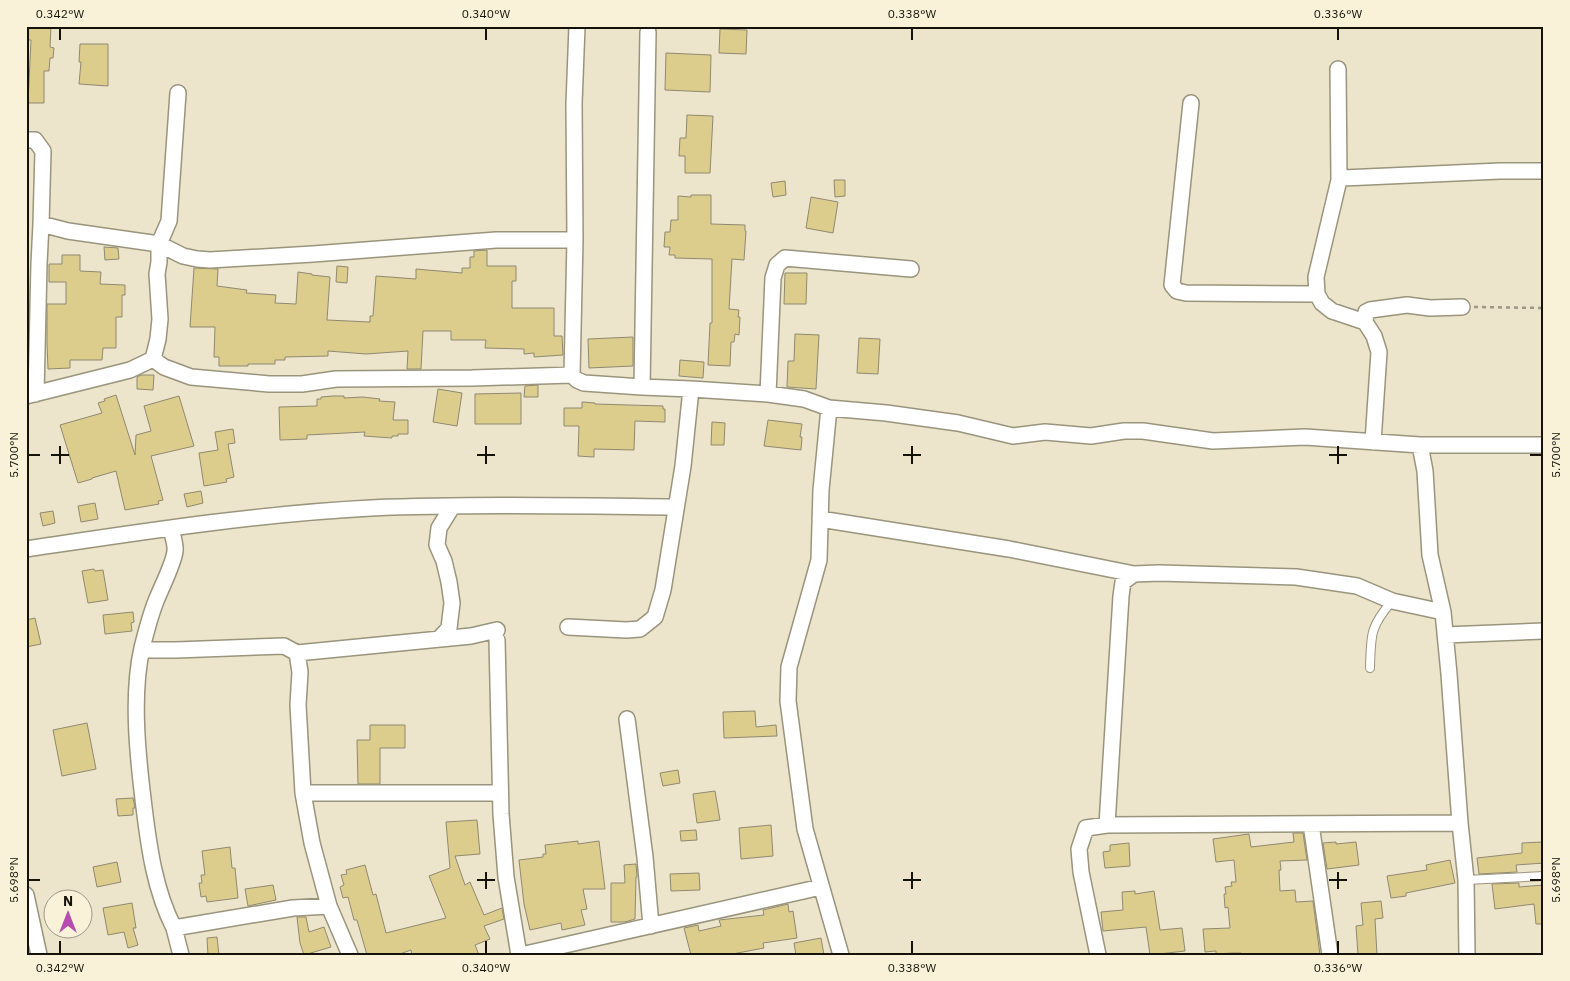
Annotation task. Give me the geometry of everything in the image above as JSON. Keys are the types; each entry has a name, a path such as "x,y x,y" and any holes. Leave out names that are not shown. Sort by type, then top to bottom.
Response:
{"street":[{"path":"577,26 574,104 575,240 572,375 577,380 584,383 768,394 804,400 829,408 886,413 958,424 1013,436 1045,432 1091,436 1124,431 1143,431 1204,440 1305,437 1420,445 1544,446"},
{"path":"642,387 648,32"},
{"path":"1338,69 1339,180 1316,277 1317,294 1322,303 1332,310 1365,322 1374,336 1379,352 1373,442"},
{"path":"26,140 35,140 43,152 41,224 32,264 31,395 130,370 153,359 158,340 160,319 157,274 159,244 169,221 178,92"},
{"path":"1191,103 1172,285 1177,291 1186,293 1317,294"},
{"path":"1339,180 1344,178 1500,171 1544,171"},
{"path":"41,224 68,231 159,244 182,256 210,260 496,240 575,240"},
{"path":"768,394 773,278 776,265 785,258 911,269"},
{"path":"1365,322 1366,312 1370,310 1407,305 1430,308 1462,307"},
{"path":"153,359 164,367 192,377 270,384 302,384 336,379 572,375"},
{"path":"568,627 640,629 655,618 663,590 683,466 691,389"},
{"path":"829,408 821,490 819,560 789,667 788,701 805,829 841,955"},
{"path":"1420,445 1426,471 1430,555 1445,635 1466,880 1467,955"},
{"path":"439,639 449,628 452,603 444,561 437,545 439,528 452,507"},
{"path":"26,549 269,516 371,508 676,507"},
{"path":"820,519 1008,548 1134,574 1296,577 1357,586 1392,601 1442,612"},
{"path":"171,528 175,551 155,603 142,650 138,675 138,762 151,853 160,894 166,914 174,928 181,955"},
{"path":"1107,825 1121,596 1123,582 1134,574"},
{"path":"1445,635 1544,630"},
{"path":"142,650 284,646 297,653 497,635 500,793 506,877 520,955 652,926 756,900 822,887"},
{"path":"297,653 300,672 298,705 303,793 312,843 329,906 350,955"},
{"path":"626,719 645,857 652,926"},
{"path":"303,793 500,793"},
{"path":"1098,955 1081,872 1079,849 1086,828 1107,825 1460,823"},
{"path":"1311,824 1330,955"},
{"path":"26,895 39,955"},
{"path":"174,928 293,908 329,906"}],"lane":[{"path":"1370,668 1371,642 1374,628 1379,617 1392,601"},
{"path":"1466,880 1544,876"}],"path":[{"path":"1462,307 1544,308"}],"building":[{"path":"28,26 51,26 50,47 54,48 53,58 50,58 49,71 44,71 44,103 28,103 31,40 28,40"},
{"path":"720,29 747,30 746,54 719,53"},
{"path":"80,44 108,44 108,86 79,84"},
{"path":"666,53 711,55 710,92 665,90"},
{"path":"687,115 713,116 710,173 685,173 685,156 679,156 680,138 686,138"},
{"path":"834,180 845,180 845,196 835,197"},
{"path":"785,181 786,195 773,197 771,183"},
{"path":"691,195 711,195 711,224 745,225 744,260 732,259 729,309 739,310 738,317 740,317 739,335 735,334 734,342 731,342 730,366 708,365 710,323 712,323 712,259 675,258 675,255 669,255 670,247 664,247 665,232 670,232 671,220 678,220 678,196 691,197"},
{"path":"811,197 838,202 833,233 806,228"},
{"path":"104,247 118,248 119,259 105,260"},
{"path":"487,250 487,266 516,266 516,281 512,281 512,308 554,308 554,336 562,336 563,355 534,357 534,353 524,354 524,349 485,348 486,340 451,340 451,331 423,331 421,369 407,369 408,351 366,354 328,351 328,356 285,357 285,360 275,360 275,364 219,366 219,357 214,357 215,327 190,327 194,268 218,269 217,286 247,290 246,293 276,295 275,303 296,304 298,272 330,277 327,320 370,322 370,316 373,316 376,276 416,279 416,269 462,273 462,268 470,268 470,257 474,257 474,251"},
{"path":"62,255 80,255 80,271 101,272 100,284 125,285 125,295 122,295 122,317 116,317 116,348 103,348 102,360 70,360 70,368 48,369 47,304 66,304 66,282 49,282 49,264 62,264"},
{"path":"337,266 348,267 347,283 336,282"},
{"path":"785,273 807,273 806,304 784,304"},
{"path":"795,334 819,335 816,389 787,387 788,361 794,361"},
{"path":"633,337 633,366 589,368 588,339"},
{"path":"859,338 880,339 878,374 857,373"},
{"path":"680,360 704,362 703,378 679,376"},
{"path":"141,375 154,375 153,390 137,389 137,377"},
{"path":"538,385 538,397 524,397 525,386"},
{"path":"438,389 462,393 457,426 433,422"},
{"path":"521,393 521,424 475,424 475,394"},
{"path":"116,395 135,455 136,435 151,431 144,406 179,396 194,446 151,456 163,500 158,501 159,504 125,510 116,471 78,483 60,425 102,413 98,403"},
{"path":"344,396 344,398 363,397 395,402 393,420 408,420 408,434 398,434 398,436 392,436 392,438 364,436 365,432 307,435 307,439 280,440 279,407 317,406 317,399"},
{"path":"582,402 663,406 663,409 665,409 665,422 635,421 634,450 594,449 594,457 578,456 579,426 564,426 564,408 582,408"},
{"path":"768,420 802,424 801,450 764,446"},
{"path":"712,422 725,423 724,445 711,445"},
{"path":"233,429 235,443 228,444 234,477 226,479 227,482 204,486 199,453 218,450 215,432"},
{"path":"201,491 203,503 187,507 184,494"},
{"path":"95,503 98,519 81,522 78,506"},
{"path":"53,511 55,523 43,526 40,513"},
{"path":"94,569 95,571 103,570 108,600 88,603 82,571"},
{"path":"133,612 134,622 131,623 132,631 105,634 103,615"},
{"path":"35,618 41,644 26,647 26,620"},
{"path":"755,711 756,727 776,725 777,736 724,738 723,712"},
{"path":"87,723 96,769 62,776 53,730"},
{"path":"370,725 405,725 405,748 380,748 380,784 358,784 357,740 370,740"},
{"path":"678,770 680,783 663,786 660,773"},
{"path":"715,791 720,820 697,823 693,794"},
{"path":"133,798 135,808 133,808 133,815 118,816 116,799"},
{"path":"477,820 480,854 455,856 465,885 470,882 484,915 502,908 504,919 484,926 490,939 475,945 479,955 412,955 411,950 397,955 367,955 348,897 343,898 340,887 344,885 341,875 347,874 346,870 365,865 373,895 376,894 386,933 446,918 429,876 450,868 446,822"},
{"path":"771,825 773,856 741,859 739,828"},
{"path":"696,830 697,840 681,841 680,831"},
{"path":"1293,833 1303,833 1307,860 1280,861 1280,891 1295,890 1296,902 1313,901 1320,955 1241,955 1241,953 1216,954 1216,951 1205,952 1203,929 1230,928 1228,907 1225,908 1224,894 1226,894 1225,887 1232,886 1231,882 1236,882 1234,860 1216,862 1213,839 1249,834 1251,847 1294,842"},
{"path":"578,841 578,844 599,841 605,889 583,889 587,909 581,910 585,925 562,930 561,923 530,930 524,904 519,860 543,857 543,854 546,854 545,845"},
{"path":"1336,842 1336,844 1356,842 1359,865 1327,869 1323,843"},
{"path":"1543,842 1544,863 1516,865 1517,872 1479,874 1477,858 1522,853 1522,843"},
{"path":"1129,843 1130,866 1105,868 1103,852 1110,851 1110,845"},
{"path":"230,847 232,868 235,868 238,898 207,902 206,896 201,897 199,883 202,883 201,875 205,875 202,851"},
{"path":"1450,860 1455,883 1391,898 1387,876 1427,870 1426,865"},
{"path":"117,862 121,882 97,887 93,867"},
{"path":"636,864 635,919 625,922 611,922 611,883 625,883 624,865"},
{"path":"699,873 700,890 671,891 670,874"},
{"path":"1519,883 1519,887 1544,885 1544,924 1536,924 1534,904 1495,909 1492,884"},
{"path":"273,885 276,900 248,906 245,889"},
{"path":"1135,891 1135,894 1154,891 1160,930 1182,928 1185,951 1150,955 1146,927 1103,931 1101,912 1123,910 1122,892"},
{"path":"1381,901 1383,918 1375,919 1377,955 1358,955 1356,926 1363,925 1361,903"},
{"path":"132,903 136,928 133,928 138,945 128,948 124,932 108,935 103,908"},
{"path":"788,904 789,912 793,911 797,938 763,943 764,948 727,955 691,955 684,928 698,925 699,931 721,926 719,920 764,915 763,910"},
{"path":"297,917 306,917 309,932 324,927 331,947 304,955 300,943"},
{"path":"217,937 219,955 208,955 207,938"},
{"path":"821,938 824,955 796,955 794,943"}]}
